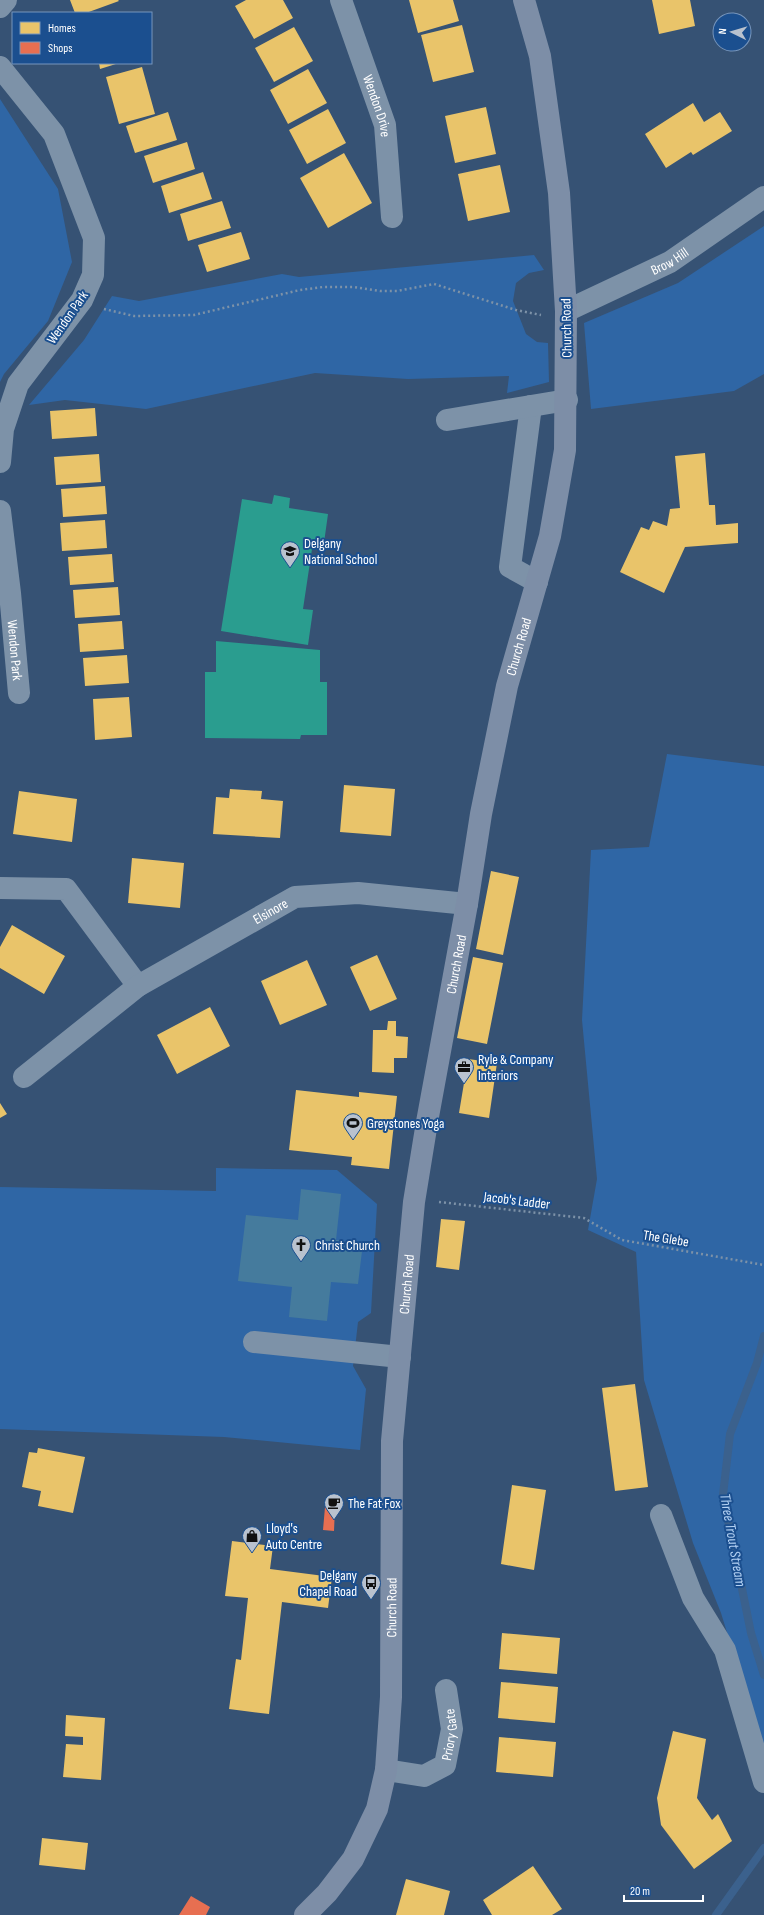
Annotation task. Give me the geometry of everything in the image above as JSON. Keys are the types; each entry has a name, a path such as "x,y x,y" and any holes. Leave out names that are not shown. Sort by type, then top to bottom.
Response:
{"main road":[{"name":"Church Road","path":"305,1915 327,1893 353,1859 377,1809 386,1770 391,1697 392,1442 414,1202 432,1091 467,904 481,814 507,686 550,536 565,450 566,311 558,185 540,56 524,0"}],"street":[{"path":"0,8 6,0"},
{"name":"Wendon Drive","path":"341,0 385,125 392,217"},
{"name":"Wendon Park","path":"0,67 54,134 94,238 93,275 82,300 18,384 3,429 0,462"},
{"name":"Brow Hill","path":"566,311 670,262 764,197"},
{"path":"447,420 566,400"},
{"path":"531,406 510,567 537,582"},
{"name":"Wendon Park","path":"0,511 5,594 19,694"},
{"path":"0,888 66,889 138,986"},
{"name":"Elsinore","path":"24,1077 138,986 295,897 358,893 467,904"},
{"path":"254,1342 400,1357"},
{"path":"661,1515 693,1598 725,1650 764,1782"},
{"name":"Priory Gate","path":"386,1770 424,1776 445,1765 452,1729 446,1690"}],"path":[{"path":"82,300 105,310 134,316 194,315 323,287 354,287 380,291 398,290 434,284 516,310 546,316 566,311"},
{"name":"Jacob's Ladder","path":"448,1201 584,1218"},
{"name":"The Glebe","path":"584,1218 622,1240 764,1265"}],"shaded area":[{"path":"0,99 58,189 72,262 48,321 4,374 0,382"},
{"path":"764,226 764,374 734,391 591,409 584,323 678,283"},
{"path":"534,255 544,270 529,273 516,283 513,301 526,334 537,342 548,343 549,382 507,393 509,376 408,379 315,373 146,409 65,400 29,405 84,340 112,296 139,301 282,274 299,277"},
{"path":"667,754 764,766 764,1752 721,1613 693,1543 644,1380 636,1252 588,1230 597,1179 582,1020 591,850 649,847"},
{"path":"216,1168 337,1170 377,1204 371,1313 358,1322 353,1366 366,1389 360,1450 224,1437 0,1429 0,1187 216,1191"}],"building: Homes":[{"path":"70,0 119,1 89,12 75,12"},
{"path":"246,0 283,0 293,18 254,39 235,6"},
{"path":"409,0 453,0 459,21 418,33"},
{"path":"652,0 690,0 695,26 659,34"},
{"path":"462,25 474,72 433,82 421,35"},
{"path":"294,27 313,61 274,82 255,48"},
{"path":"99,64 116,64 100,69"},
{"path":"142,67 155,114 119,124 106,77"},
{"path":"308,69 327,103 288,124 270,90"},
{"path":"693,103 704,122 720,112 732,131 693,155 691,152 666,168 645,134"},
{"path":"486,107 496,154 455,163 445,116"},
{"path":"328,109 346,143 307,164 289,130"},
{"path":"168,112 177,140 135,153 126,126"},
{"path":"187,142 195,169 153,183 144,156"},
{"path":"344,153 372,203 328,228 300,178"},
{"path":"500,165 510,212 468,221 458,174"},
{"path":"203,172 212,199 169,213 161,186"},
{"path":"222,201 231,228 188,241 180,214"},
{"path":"241,232 250,259 207,272 198,245"},
{"path":"95,408 97,436 52,439 50,411"},
{"path":"705,453 709,505 715,505 716,525 738,523 738,543 685,547 664,593 620,572 641,527 649,530 653,521 667,526 670,509 680,508 675,456"},
{"path":"99,454 101,482 56,485 54,457"},
{"path":"105,486 107,514 63,517 61,489"},
{"path":"105,520 107,548 62,551 60,523"},
{"path":"112,554 114,582 70,585 68,557"},
{"path":"118,587 120,615 75,618 73,590"},
{"path":"122,621 124,649 80,652 78,624"},
{"path":"127,655 129,683 85,686 83,658"},
{"path":"129,697 132,737 95,740 93,699"},
{"path":"344,785 395,789 391,836 340,832"},
{"path":"230,789 262,791 261,799 283,801 280,838 213,834 216,797 229,798"},
{"path":"19,791 77,799 72,842 13,834"},
{"path":"132,858 184,863 180,908 128,903"},
{"path":"491,871 519,877 503,955 476,949"},
{"path":"12,925 65,956 44,994 0,968 0,947"},
{"path":"377,955 397,999 370,1011 350,967"},
{"path":"473,957 503,963 487,1044 457,1038"},
{"path":"307,960 327,1005 280,1025 261,981"},
{"path":"210,1007 230,1046 177,1074 157,1035"},
{"path":"388,1021 396,1021 396,1036 408,1037 407,1058 394,1058 394,1073 372,1072 373,1030 387,1030"},
{"path":"468,1059 497,1063 489,1118 459,1113"},
{"path":"296,1090 359,1097 359,1092 397,1096 389,1169 351,1165 352,1157 289,1150"},
{"path":"0,1103 7,1114 0,1118"},
{"path":"441,1219 465,1221 459,1270 436,1267"},
{"path":"635,1384 648,1487 615,1491 602,1388"},
{"path":"38,1448 85,1457 73,1513 38,1506 41,1491 22,1487 29,1452 37,1453"},
{"path":"512,1485 546,1490 534,1570 501,1564"},
{"path":"232,1541 273,1546 270,1569 332,1577 328,1608 282,1602 269,1714 229,1709 236,1659 241,1660 248,1598 225,1596"},
{"path":"502,1633 560,1638 557,1674 499,1669"},
{"path":"501,1682 558,1687 555,1723 498,1718"},
{"path":"66,1715 105,1718 101,1780 63,1777 66,1744 83,1745 83,1737 65,1736"},
{"path":"673,1731 706,1739 697,1798 712,1820 718,1814 732,1841 694,1869 661,1825 657,1798"},
{"path":"499,1737 556,1742 553,1777 496,1772"},
{"path":"42,1838 88,1843 85,1870 39,1865"},
{"path":"533,1866 562,1909 552,1915 492,1915 483,1900"},
{"path":"406,1879 450,1891 444,1915 396,1915"}],"building: Shops":[{"path":"325,1507 335,1508 334,1531 323,1530"},
{"path":"191,1896 210,1907 206,1915 179,1915"}],"building: Schools":[{"path":"274,495 290,498 289,508 328,514 323,550 312,549 303,609 313,610 308,645 221,631 242,499 272,504"},
{"path":"216,641 320,650 320,682 327,682 327,735 301,735 300,739 205,738 205,672 216,672"}],"building: Public":[{"name":"Christ Church","path":"301,1189 341,1194 336,1240 363,1243 358,1284 331,1282 327,1321 289,1317 292,1287 238,1281 246,1215 298,1220"}],"waterway":[{"name":"Three Trout Stream","path":"764,1336 757,1363 730,1434 723,1495 751,1633 764,1675"},
{"path":"716,1915 764,1848"}],"place":[{"name":"Delgany National School","path":"290,568"},
{"name":"Ryle & Company Interiors","path":"464,1084"},
{"name":"Greystones Yoga","path":"353,1140"},
{"name":"Christ Church","path":"301,1262"},
{"name":"The Fat Fox","path":"334,1520"},
{"name":"Lloyd's Auto Centre","path":"252,1553"},
{"name":"Delgany Chapel Road","path":"371,1600"}]}
